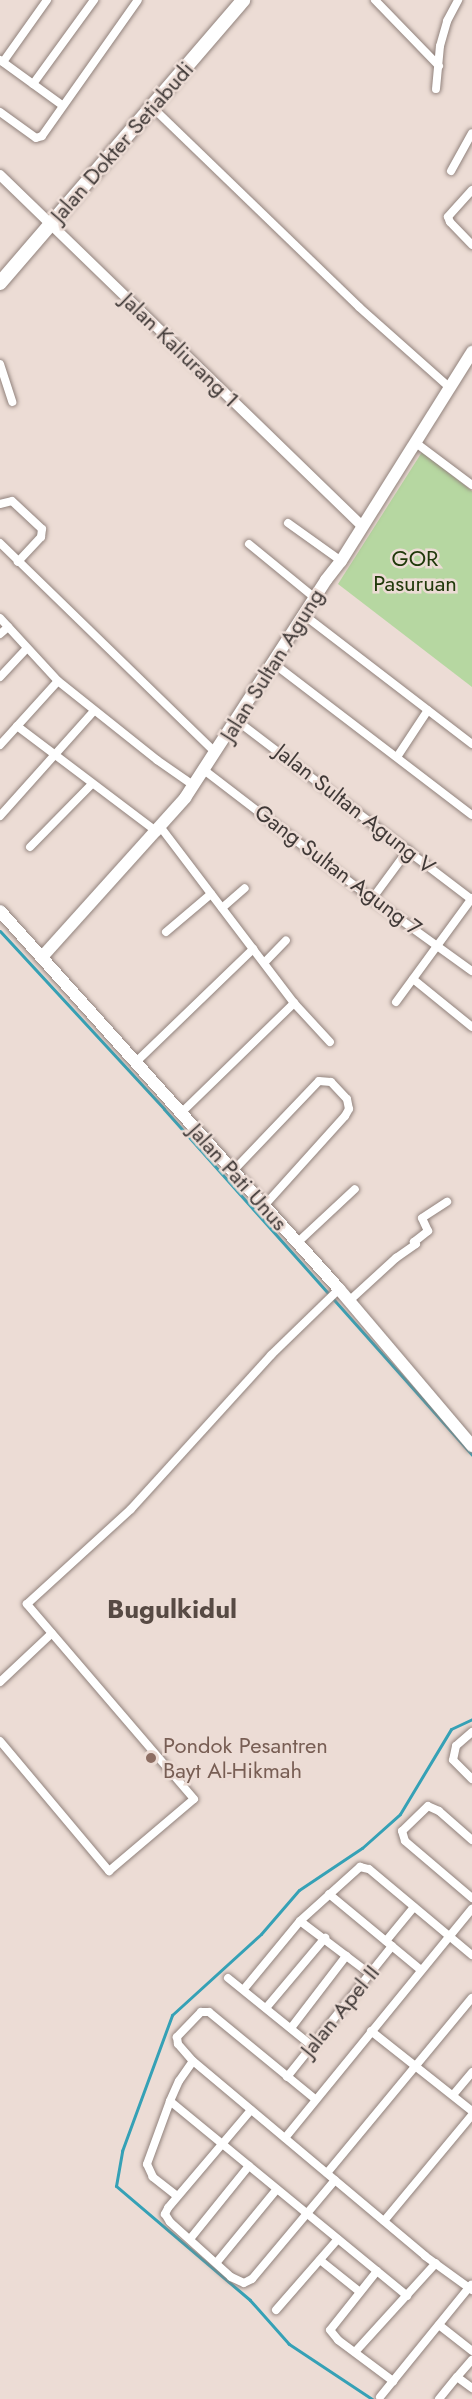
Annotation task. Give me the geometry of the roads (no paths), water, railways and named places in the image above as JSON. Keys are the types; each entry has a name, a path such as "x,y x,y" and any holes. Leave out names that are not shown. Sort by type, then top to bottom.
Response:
{"highway":[{"name":"Jalan Dokter Setiabudi","path":"0,283 153,108 243,0"}],"main road":[{"name":"Jalan Sultan Agung","path":"42,957 159,830 190,791 341,561 361,525 472,352"},
{"name":"Jalan Pati Unus","path":"0,911 297,1243 333,1293 349,1301 472,1446"}],"street":[{"path":"48,0 1,61 62,105"},
{"path":"33,84 94,0"},
{"path":"375,0 439,66"},
{"path":"436,89 440,46 447,21 458,0"},
{"path":"0,112 36,138 45,133 62,105 136,1"},
{"path":"153,108 359,307 449,387"},
{"path":"451,171 472,133"},
{"name":"Jalan Kaliurang 1","path":"0,175 361,525"},
{"path":"472,190 448,217 472,245"},
{"path":"0,364 12,402"},
{"path":"416,442 472,485"},
{"path":"0,504 12,501 42,530 41,537 18,562"},
{"path":"288,523 341,561"},
{"path":"0,543 216,753"},
{"path":"249,544 315,598"},
{"path":"304,615 472,744"},
{"path":"0,618 3,631 54,684 89,715 190,791"},
{"path":"0,677 22,653"},
{"path":"273,663 472,815"},
{"path":"0,744 54,684"},
{"path":"397,757 428,710"},
{"path":"0,816 89,715"},
{"name":"Jalan Sultan Agung V","path":"236,720 472,899"},
{"path":"17,726 92,784 159,830 265,962 294,1003 330,1042"},
{"name":"Gang Sultan Agung 7","path":"204,770 372,899 439,945 472,971"},
{"path":"30,847 92,784"},
{"path":"372,899 408,850"},
{"path":"222,908 245,888"},
{"path":"166,932 211,894"},
{"path":"396,1002 472,899"},
{"path":"265,962 286,940"},
{"path":"136,1062 253,949"},
{"path":"413,980 472,1027"},
{"path":"181,1113 294,1003"},
{"path":"233,1171 319,1081 330,1082 347,1099 349,1108 345,1116 264,1206"},
{"path":"297,1243 355,1189"},
{"path":"349,1301 396,1258 416,1244 414,1242 428,1231 422,1218 447,1202"},
{"path":"0,1741 110,1871 194,1799 27,1604 131,1509 271,1355 333,1293"},
{"path":"0,1682 51,1632"},
{"path":"472,1732 456,1746 453,1760 472,1779"},
{"path":"472,1840 439,1811 428,1806 405,1827 402,1836 472,1898"},
{"path":"244,1989 300,1921 356,1868 364,1867 472,1955"},
{"path":"329,1894 421,1970"},
{"name":"Jalan Apel II","path":"287,2077 370,1974 414,1907"},
{"path":"285,2138 472,1909"},
{"path":"300,1921 370,1974"},
{"path":"267,2008 325,1938"},
{"path":"291,2028 346,1956"},
{"path":"228,1978 312,2046"},
{"path":"327,2173 472,1998"},
{"path":"315,2099 206,2011 201,2012 177,2037 178,2044 193,2061 436,2264 471,2287 380,2397"},
{"path":"371,2031 453,2095 472,2113 384,2221"},
{"path":"177,2196 153,2177 147,2164 170,2101 179,2081 193,2061"},
{"path":"453,2095 472,2072"},
{"path":"170,2101 407,2296"},
{"path":"251,2110 177,2196 165,2214 170,2222 238,2282 248,2282 335,2180"},
{"path":"190,2238 249,2166"},
{"path":"217,2262 277,2189"},
{"path":"276,2310 338,2239"},
{"path":"321,2260 360,2292"},
{"path":"354,2352 436,2264"},
{"path":"377,2271 330,2329 333,2336 393,2381"},
{"path":"439,2325 472,2351"},
{"path":"439,2399 472,2360"},
{"path":"457,2377 472,2388"}],"waterway":[{"path":"0,931 164,1109 472,1455"},
{"path":"372,2399 289,2344 250,2300 116,2186 122,2151 172,2015 261,1934 299,1890 362,1848 400,1814 451,1729 472,1719"}],"place":[{"name":"Pondok Pesantren Bayt Al-Hikmah","path":"151,1758"}],"district":[{"name":"Bugulkidul","path":"172,1610"}],"park label":[{"name":"GOR Pasuruan","path":"415,570"}]}
